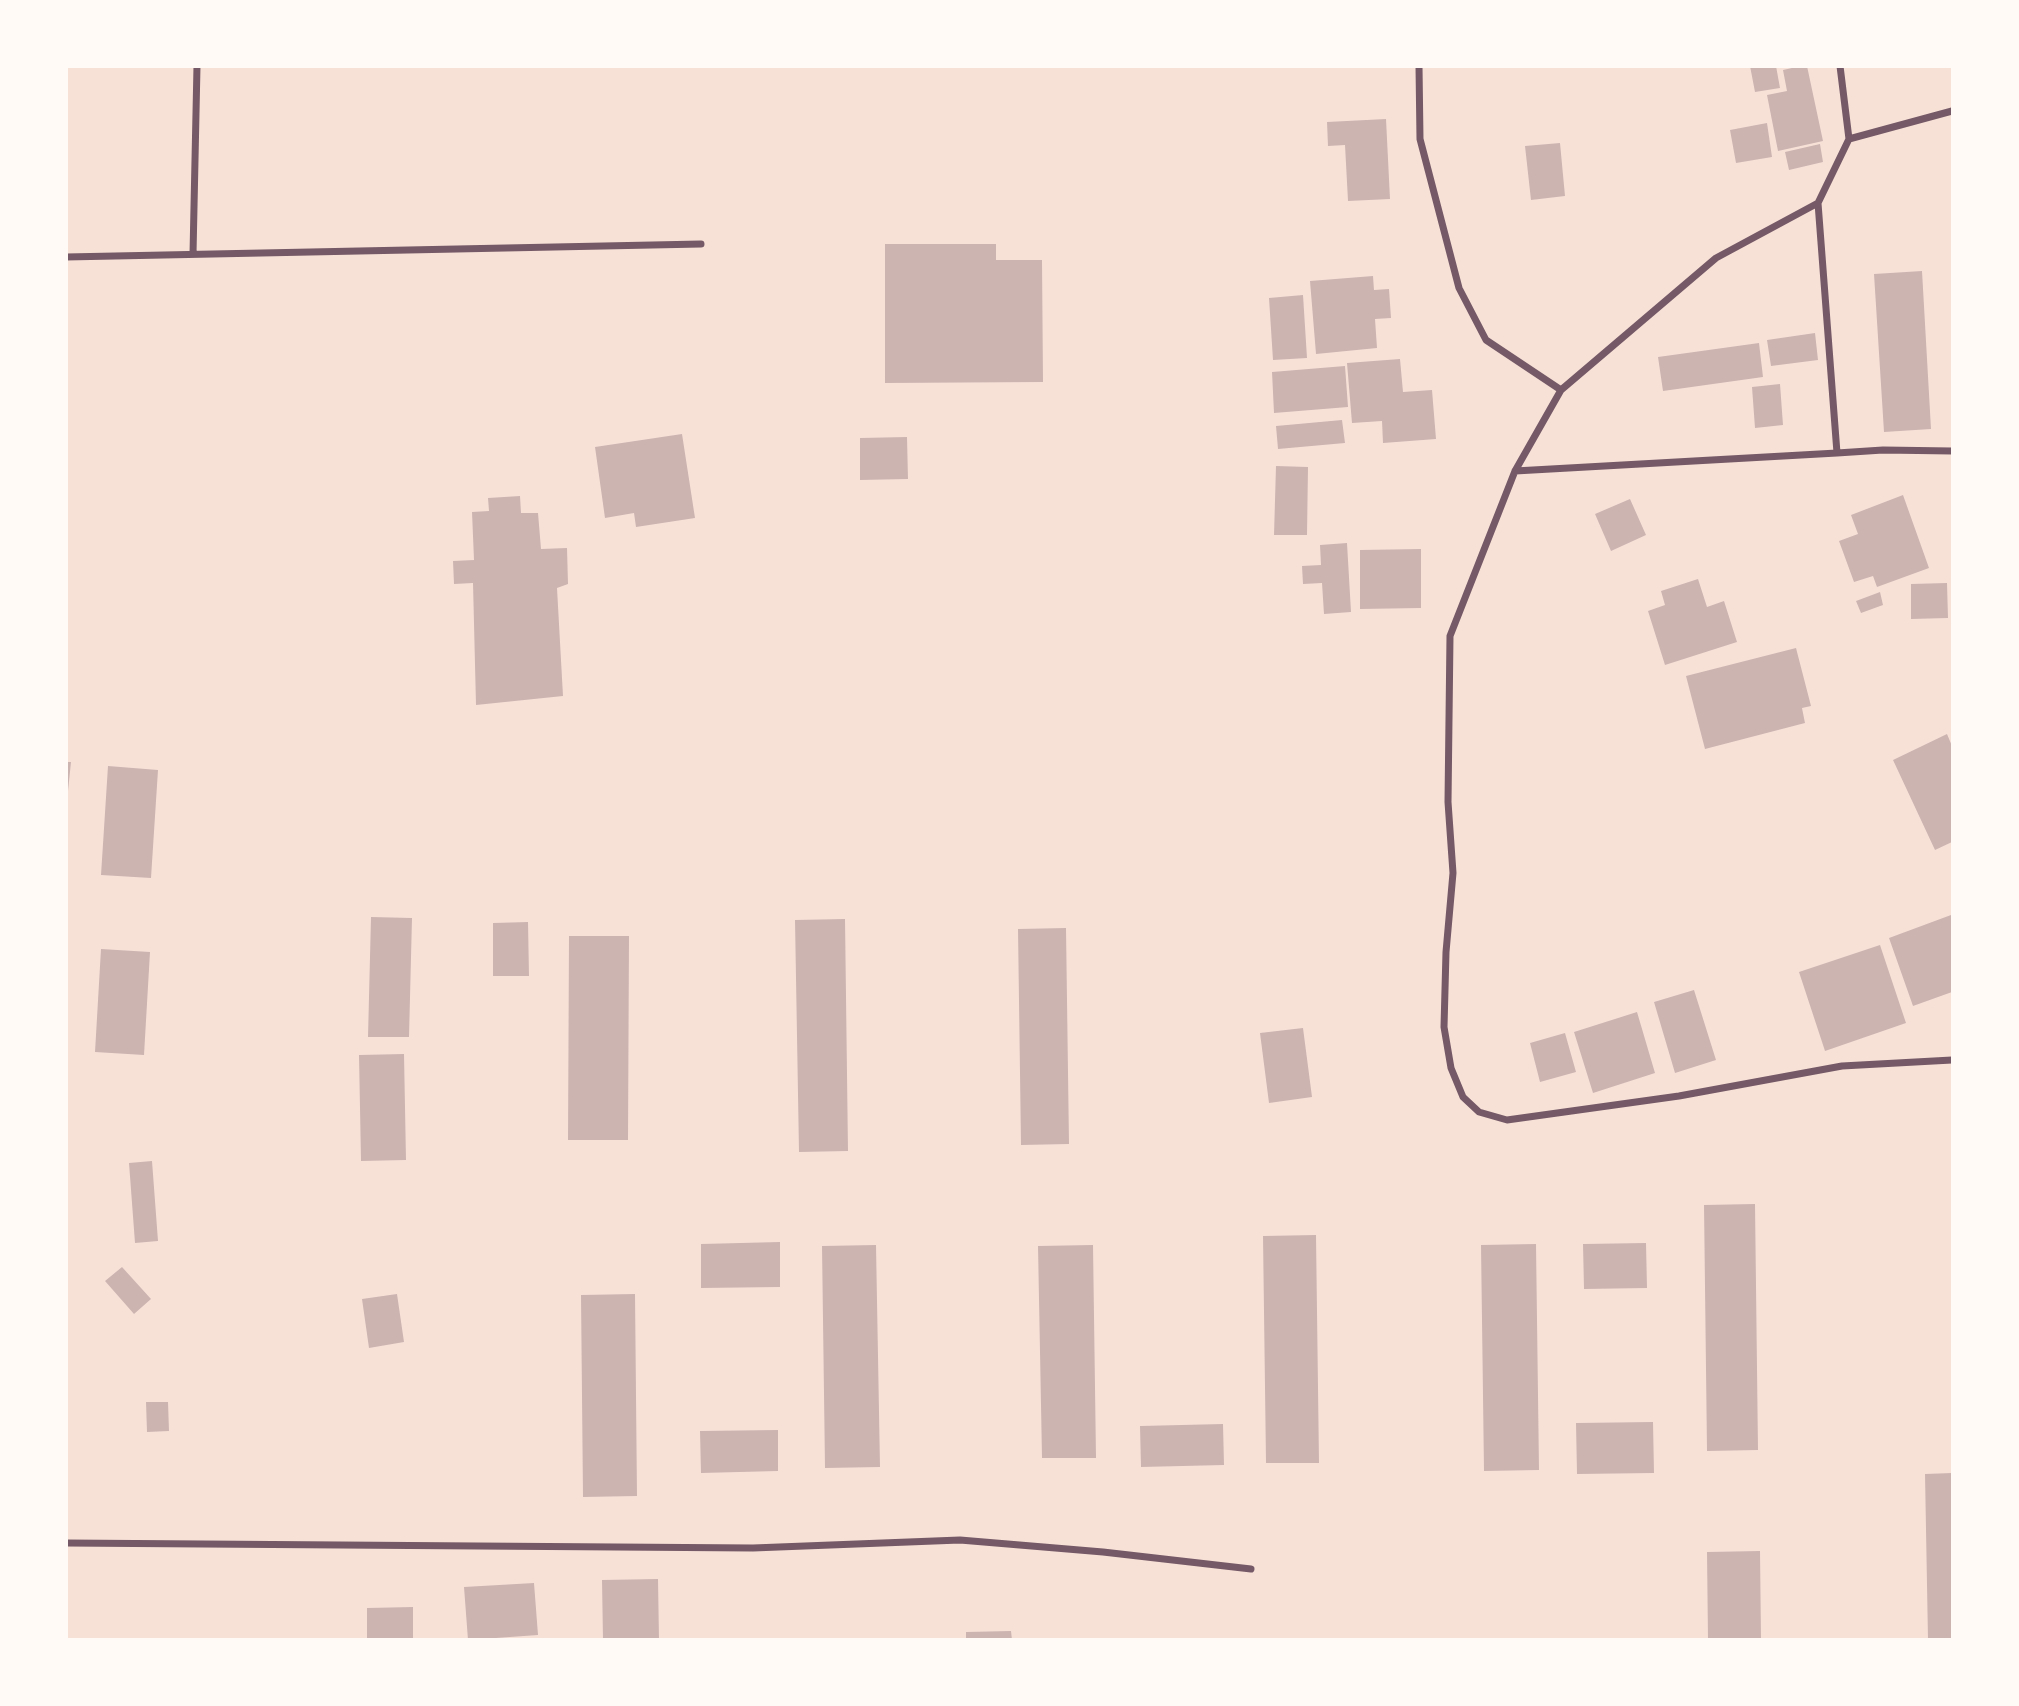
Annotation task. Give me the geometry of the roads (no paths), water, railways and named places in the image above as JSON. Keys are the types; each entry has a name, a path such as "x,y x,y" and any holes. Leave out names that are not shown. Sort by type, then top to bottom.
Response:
{"street":[{"path":"193,254 197,66"},
{"path":"1419,66 1420,139 1459,288 1486,340 1561,390"},
{"path":"1837,453 1818,203 1849,139 1840,66"},
{"path":"1849,139 1952,111"},
{"path":"1818,203 1716,258 1561,390 1515,471 1450,636 1448,802 1453,873 1446,952 1444,1027 1451,1068 1463,1097 1479,1112 1507,1120 1679,1096 1842,1066 1952,1060"},
{"path":"66,257 701,244"},
{"path":"1515,471 1883,450 1952,451"},
{"path":"66,1542 753,1548 960,1540 1102,1552 1251,1569"}]}
